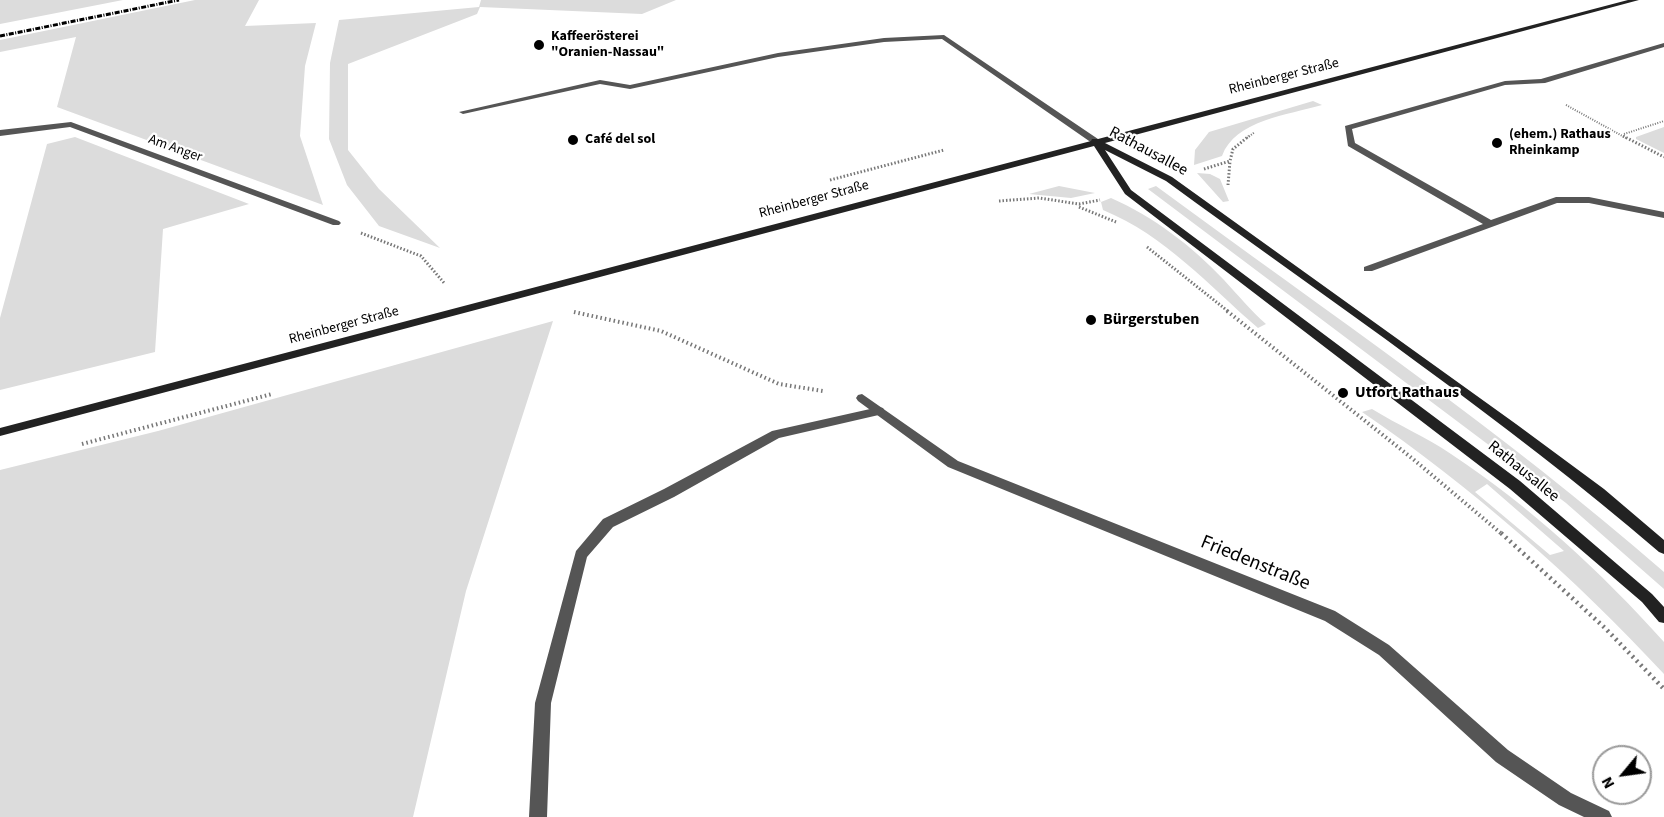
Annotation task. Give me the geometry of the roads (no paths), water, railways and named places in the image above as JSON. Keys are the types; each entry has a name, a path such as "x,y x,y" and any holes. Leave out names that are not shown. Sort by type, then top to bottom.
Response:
{"main road":[{"name":"Rheinberger Straße","path":"0,432 1636,0"},
{"name":"Rathausallee","path":"1095,141 1169,179 1512,427 1599,493 1664,548"},
{"name":"Rathausallee","path":"1095,141 1128,192 1515,485 1647,598 1664,617"}],"street":[{"path":"463,112 600,82 630,87 778,55 884,40 944,37 1095,141"},
{"path":"1489,223 1351,144 1348,128 1505,83 1542,81 1664,45"},
{"name":"Am Anger","path":"0,133 71,124 336,223"},
{"path":"1368,269 1556,200 1589,200 1664,216"},
{"name":"Friedenstraße","path":"862,398 953,465 1330,616 1384,650 1502,756 1565,799 1603,817"},
{"path":"538,817 543,703 581,555 608,523 669,493 776,434 879,411"}],"railway":[{"path":"0,36 179,0"}],"place":[{"name":"Kaffeerösterei \"Oranien-Nassau\"","path":"539,45"},
{"name":"Café del sol","path":"573,140"},
{"name":"(ehem.) Rathaus Rheinkamp","path":"1497,143"},
{"name":"Bürgerstuben","path":"1091,320"},
{"name":"Utfort Rathaus","path":"1343,393"}]}
